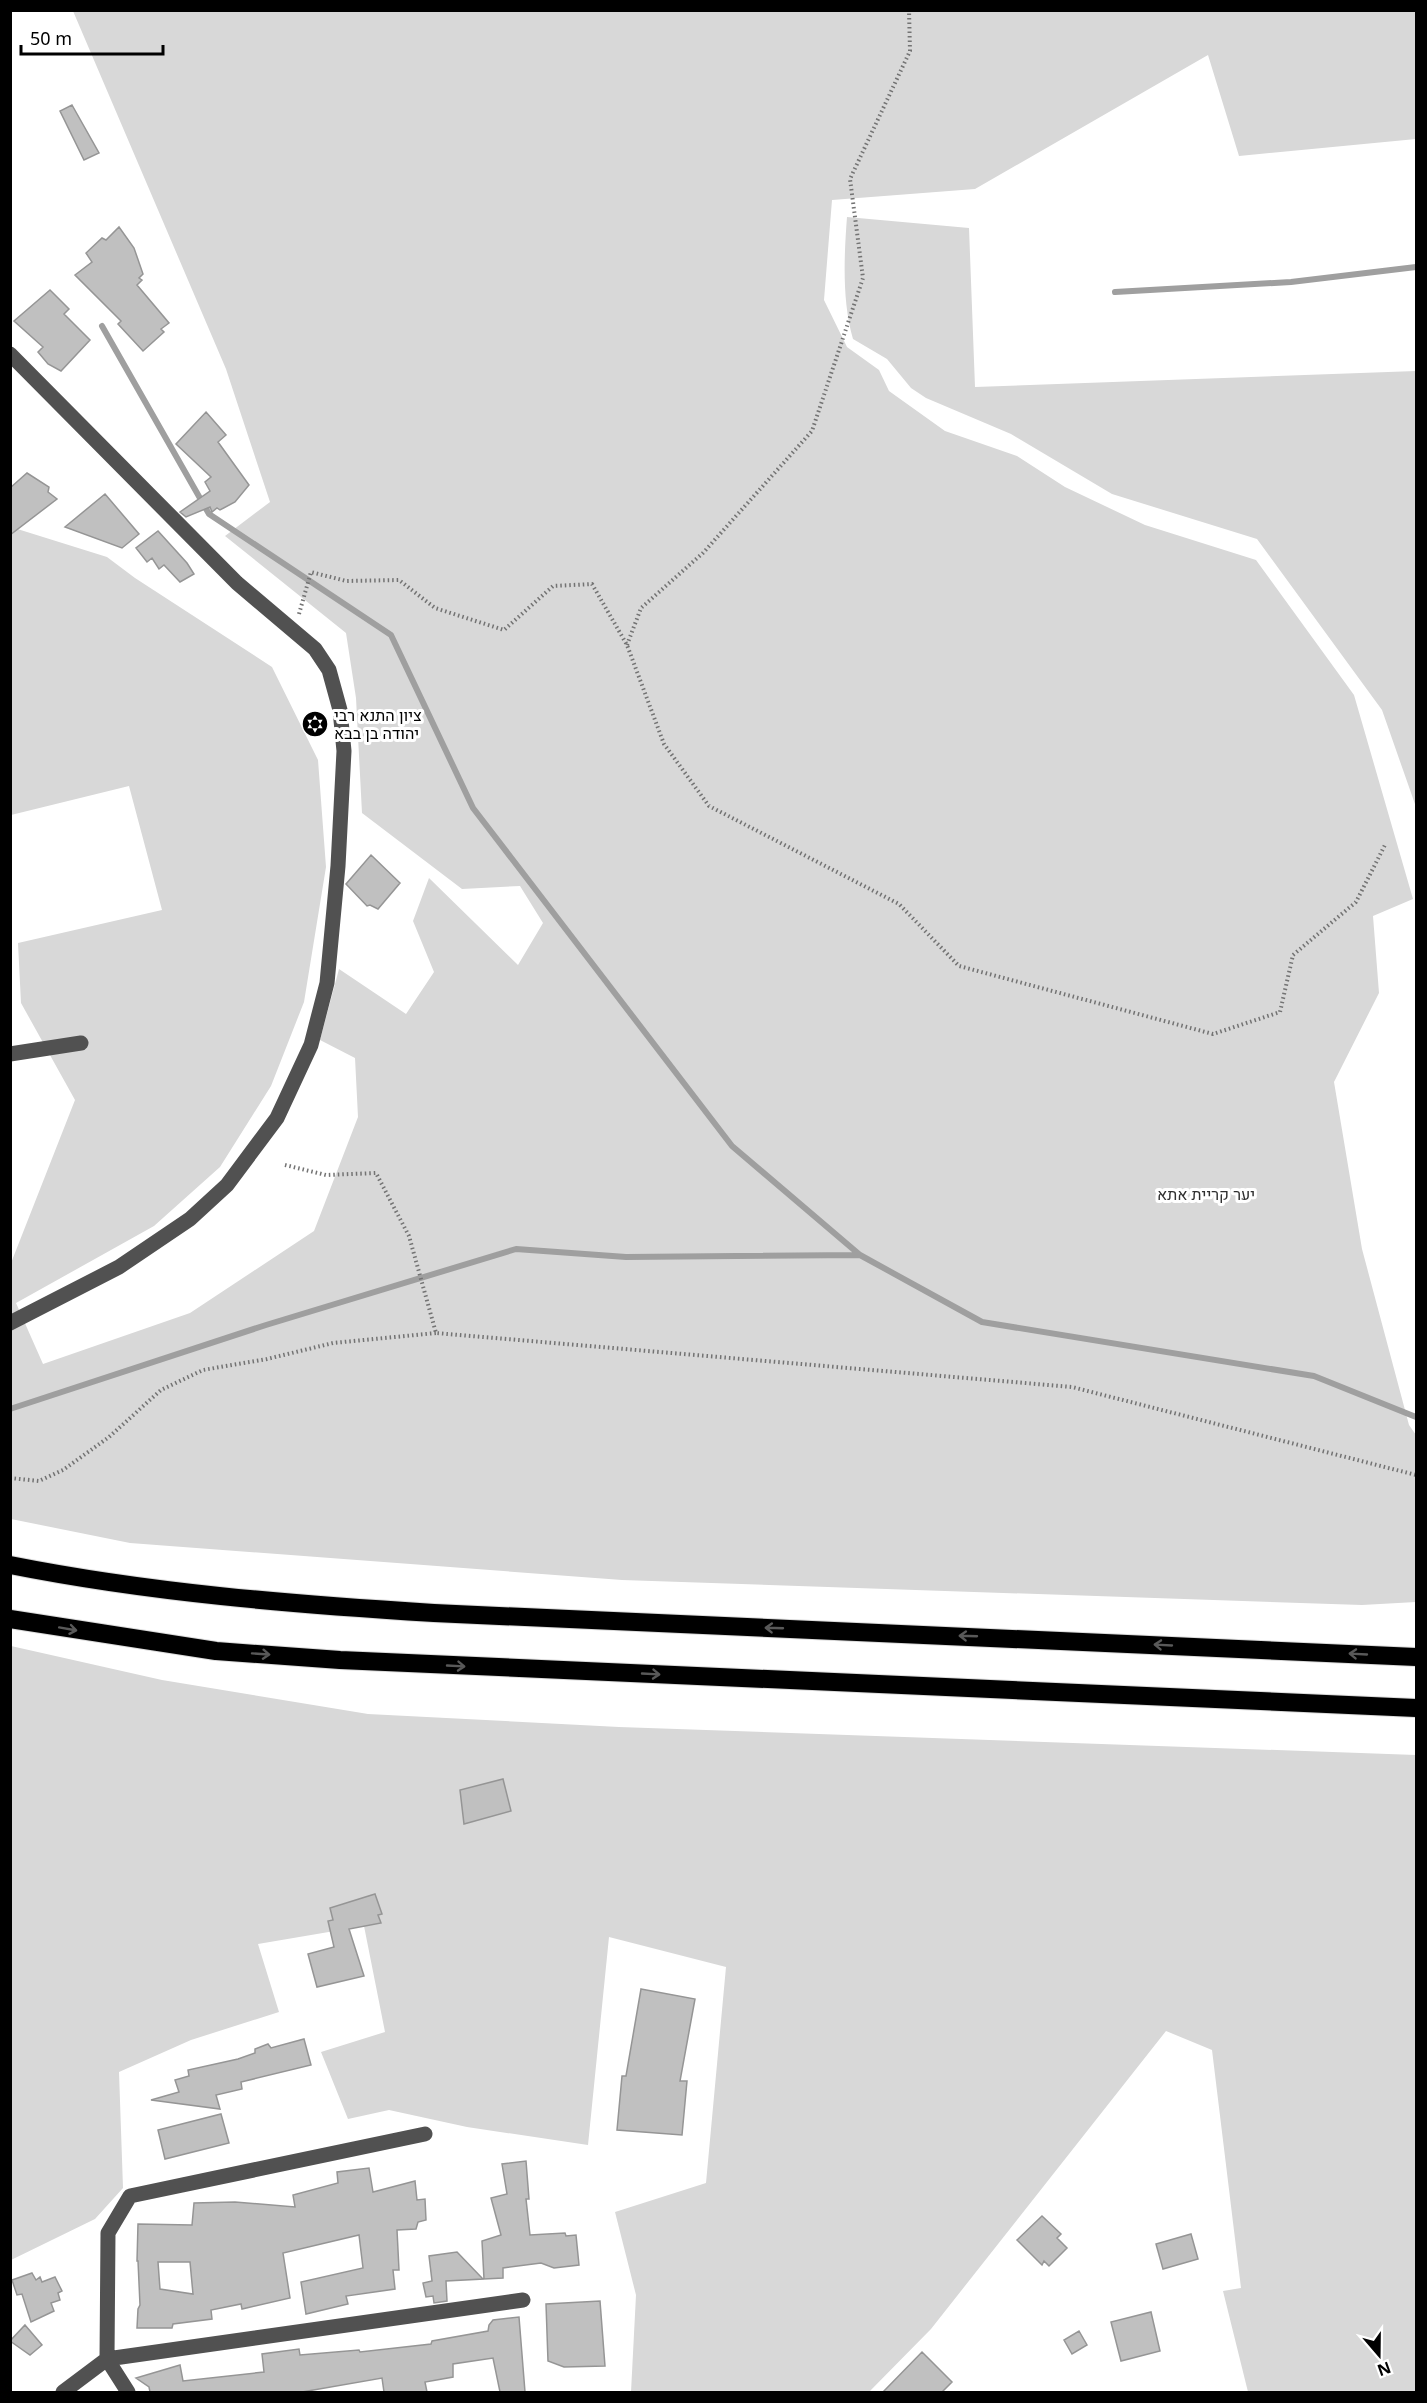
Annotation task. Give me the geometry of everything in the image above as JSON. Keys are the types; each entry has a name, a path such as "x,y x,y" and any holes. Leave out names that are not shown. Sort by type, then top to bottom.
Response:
{"highway":[{"path":"10,1565 144,1588 223,1598 434,1613 1416,1657"},
{"path":"10,1619 216,1651 340,1660 1416,1708"}],"street":[{"path":"10,354 237,583 315,649 329,670 340,710 344,751 338,866 327,983 311,1045 277,1118 227,1185 190,1219 119,1267 10,1323"},
{"path":"10,1054 81,1043"},
{"path":"128,2392 107,2359 108,2233 130,2196 425,2134"},
{"path":"63,2392 107,2359 523,2300"}],"path":[{"path":"627,645 641,608 703,553 812,431 863,278 850,179 910,51 909,10"},
{"path":"294,630 311,572 346,581 399,580 435,608 504,630 553,586 592,584 627,645 664,744 709,806 899,904 959,966 1213,1034 1280,1012 1293,955 1356,902 1386,843"},
{"path":"285,1165 326,1175 376,1173 409,1236 436,1333"},
{"path":"10,1478 39,1480 63,1470 109,1437 161,1390 203,1370 267,1359 333,1343 436,1333 1072,1387 1416,1476"}],"green space":[{"name":"יער קריית אתא","path":"73,11 1416,11 1416,139 1239,156 1208,55 975,189 832,200 824,300 847,347 879,370 889,391 945,431 1017,456 1065,487 1145,525 1256,560 1354,695 1413,899 1373,916 1379,993 1334,1082 1362,1249 1409,1425 1416,1435 1416,1602 1362,1605 622,1580 130,1543 11,1519 11,1263 75,1100 21,1003 18,943 162,910 129,786 11,815 11,527 107,557 135,578 272,667 318,760 326,867 304,1002 271,1086 220,1167 154,1226 16,1303 43,1364 190,1313 314,1231 358,1117 355,1058 320,1040 339,969 406,1014 434,972 413,921 429,878 518,965 543,923 520,886 462,889 362,813 356,698 346,633 225,536 270,502 226,369"},
{"path":"847,217 969,228 975,387 1416,371 1416,807 1382,710 1257,539 1112,494 1011,434 926,398 911,388 887,359 853,339 845,294"},
{"path":"11,1646 162,1680 368,1714 619,1727 1416,1755 1416,2392 1248,2392 1223,2291 1241,2288 1212,2050 1166,2031 931,2329 869,2392 631,2392 636,2295 615,2212 706,2183 726,1967 609,1937 588,2145 467,2127 389,2110 348,2119 321,2052 385,2032 364,1926 258,1944 279,2012 191,2040 119,2072 123,2188 95,2219 11,2260"}],"building":[{"path":"72,105 99,153 84,160 60,111"},
{"path":"119,227 134,248 143,274 139,278 142,280 137,285 169,323 161,329 164,332 143,351 118,324 121,321 75,275 92,262 86,253 102,238 106,240"},
{"path":"50,290 69,309 64,314 90,340 61,371 48,364 38,352 43,347 14,321"},
{"path":"206,412 226,435 218,442 249,485 235,502 220,510 217,508 212,512 210,507 186,517 180,512 210,491 205,482 211,477 176,444"},
{"path":"27,473 49,487 48,492 57,499 10,535 10,488"},
{"path":"105,494 139,534 122,548 65,527"},
{"path":"158,531 194,574 180,582 164,565 159,569 152,558 147,562 136,548"},
{"path":"371,855 400,883 378,909 367,906 346,884"},
{"path":"503,1779 511,1811 464,1824 460,1790"},
{"path":"375,1894 382,1914 378,1915 381,1923 349,1929 364,1976 317,1987 308,1954 334,1947 328,1921 333,1920 330,1908"},
{"path":"641,1989 695,1999 680,2081 687,2081 682,2135 617,2130 622,2076 626,2076"},
{"path":"304,2039 311,2065 241,2082 242,2089 216,2095 220,2109 151,2100 179,2092 175,2080 189,2076 188,2070 238,2059 255,2053 255,2049 268,2044 271,2048"},
{"path":"221,2114 229,2143 165,2159 158,2130"},
{"path":"526,2161 529,2199 526,2199 530,2235 565,2233 566,2236 576,2235 579,2265 554,2268 541,2263 503,2268 503,2278 484,2279 482,2241 501,2235 491,2198 507,2194 502,2164"},
{"path":"369,2168 373,2192 415,2181 417,2200 425,2199 426,2220 418,2222 416,2229 397,2230 399,2270 393,2270 395,2289 346,2296 348,2304 306,2314 301,2282 363,2268 359,2235 283,2253 290,2298 242,2309 241,2304 211,2310 212,2319 173,2324 172,2328 137,2328 140,2305 137,2261 138,2224 192,2225 194,2203 235,2202 295,2207 293,2195 338,2183 337,2172","holes":["158,2262 190,2262 193,2294 160,2289"]},
{"path":"1042,2216 1061,2234 1057,2238 1067,2248 1049,2266 1044,2261 1042,2265 1017,2240"},
{"path":"1191,2234 1198,2259 1163,2269 1156,2244"},
{"path":"457,2252 483,2279 446,2281 447,2301 434,2303 433,2296 426,2297 423,2283 432,2281 429,2256"},
{"path":"32,2273 36,2280 40,2277 42,2282 55,2277 62,2291 58,2293 60,2300 51,2303 54,2311 31,2322 22,2294 17,2295 12,2280"},
{"path":"600,2301 605,2366 564,2367 548,2361 546,2304"},
{"path":"1151,2312 1160,2351 1121,2361 1111,2322"},
{"path":"519,2317 525,2392 500,2392 493,2358 453,2364 453,2377 425,2382 427,2392 384,2392 382,2378 302,2392 150,2392 149,2387 136,2378 180,2365 183,2381 264,2372 262,2354 299,2349 300,2355 359,2350 360,2352 431,2344 432,2341 488,2331 493,2320"},
{"path":"25,2325 42,2345 30,2355 10,2341"},
{"path":"1079,2331 1087,2345 1072,2354 1064,2340"},
{"path":"922,2352 952,2382 942,2392 883,2392"}],"waterway":[{"path":"1115,292 1291,282 1416,267"},
{"path":"102,326 209,514 391,635 473,808 732,1146 860,1255 982,1322 1314,1376 1416,1417"},
{"path":"10,1409 266,1325 516,1249 626,1257 860,1255"}],"place":[{"name":"ציון התנא רבי יהודה בן בבא","path":"315,724"}]}
